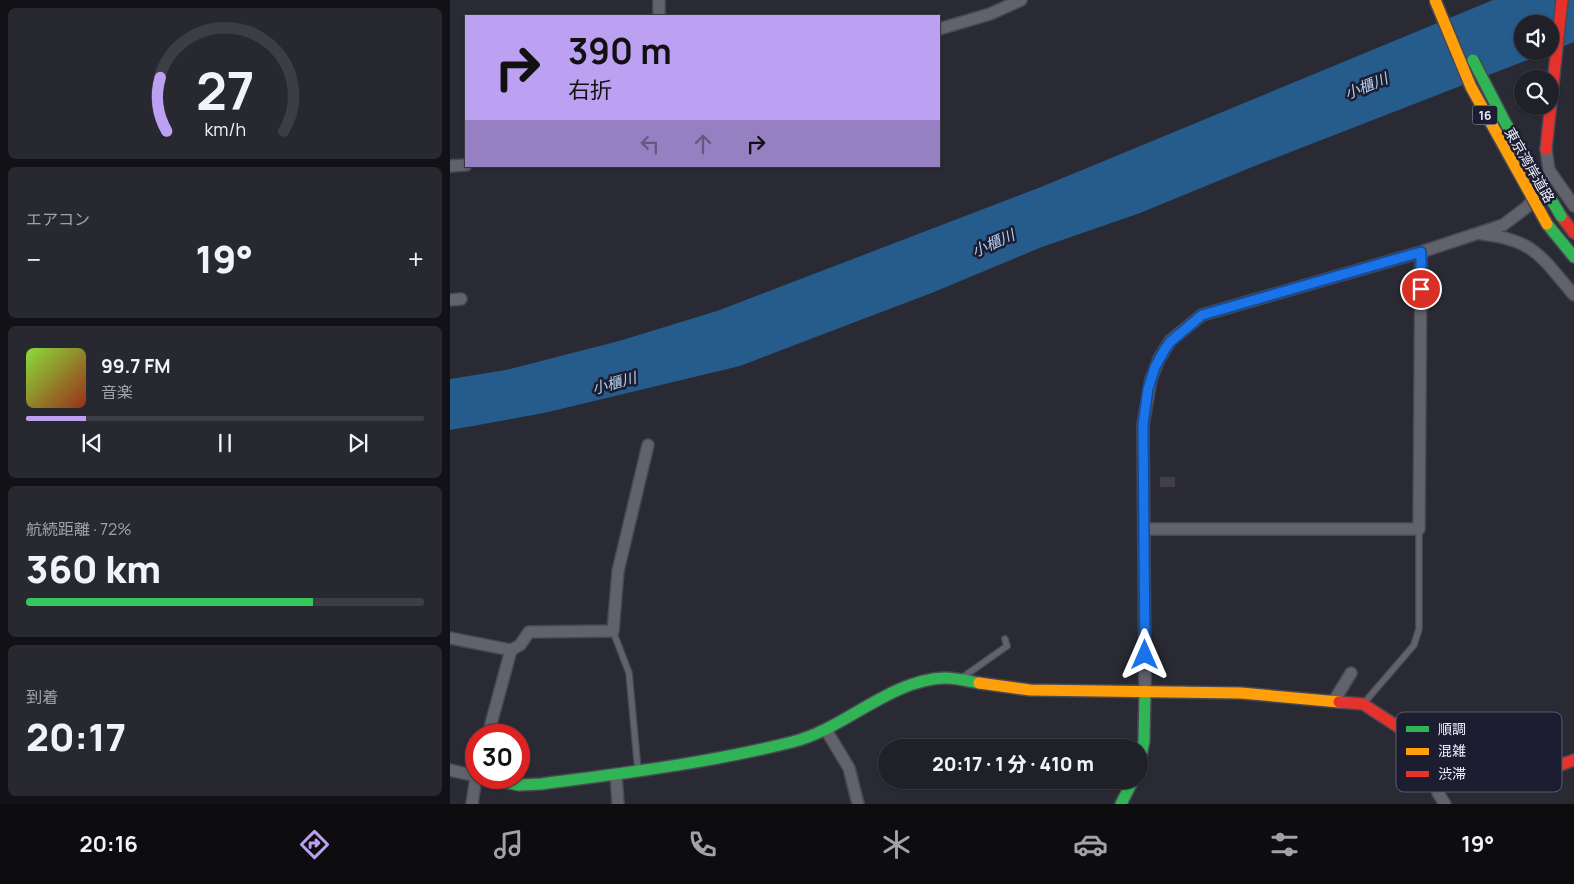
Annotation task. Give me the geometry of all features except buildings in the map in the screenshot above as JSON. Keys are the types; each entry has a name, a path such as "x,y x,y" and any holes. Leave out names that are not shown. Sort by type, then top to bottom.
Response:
{"main road":[{"name":"東京湾岸道路","path":"1434,0 1460,63 1489,124 1547,224 1574,257"},
{"path":"1546,149 1562,0"},
{"name":"東京湾岸道路","path":"1470,52 1505,122 1561,216 1574,233"},
{"path":"530,785 638,772 761,750 794,742 826,730 892,693 928,680 962,678 1030,690 1241,693 1334,701 1363,704 1396,726"},
{"path":"1144,739 1145,691"},
{"path":"1562,764 1574,760"},
{"path":"1122,804 1129,789"}],"street":[{"path":"659,15 660,0"},
{"path":"940,29 990,14 1021,0"},
{"path":"1145,691 1143,425 1146,398 1155,367 1170,342 1202,315 1421,252 1503,225 1527,207 1547,181 1549,170 1546,149"},
{"path":"450,166 465,165"},
{"path":"1549,170 1574,206"},
{"path":"1480,234 1506,237 1523,243 1538,254 1574,295"},
{"path":"1145,529 1419,529 1421,252"},
{"path":"491,724 512,650 520,645 529,632 614,631 618,570 648,445"},
{"path":"450,638 512,650"},
{"path":"1334,701 1351,673"},
{"path":"826,730 849,768 858,804"},
{"path":"450,770 465,773"},
{"path":"616,774 618,804"},
{"path":"472,804 474,789"},
{"path":"1438,792 1445,804"}],"lane":[{"path":"1363,704 1414,645 1417,638 1419,629 1419,529"},
{"path":"614,631 629,673 638,772"},
{"path":"962,678 1007,646 1005,639"}],"water":[{"name":"小櫃川","path":"1493,0 1574,0 1574,42 1559,48 1559,15 1514,15 1514,60 1528,60 1257,165 1140,213 1042,247 934,292 740,366 544,413 450,430 450,379 506,370 619,341 717,311 1041,187"}],"traffic: fast":[{"path":"1473,60 1505,122 1561,216"},
{"path":"1547,224 1574,257"},
{"path":"530,784 667,767 730,756 792,742 830,727 905,687 945,678 979,683"},
{"path":"1144,739 1145,691"},
{"path":"1121,804 1128,789"}],"traffic: slow":[{"path":"1435,0 1471,87 1547,224"},
{"path":"979,683 1030,690 1241,693 1339,702"}],"traffic: jam":[{"path":"1546,149 1562,0"},
{"path":"1561,216 1574,233"},
{"path":"1339,702 1363,704 1396,726"},
{"path":"1562,764 1574,760"}],"route":[{"path":"1145,655 1143,425 1146,398 1151,379 1159,359 1170,342 1202,315 1421,252 1421,289"}]}
